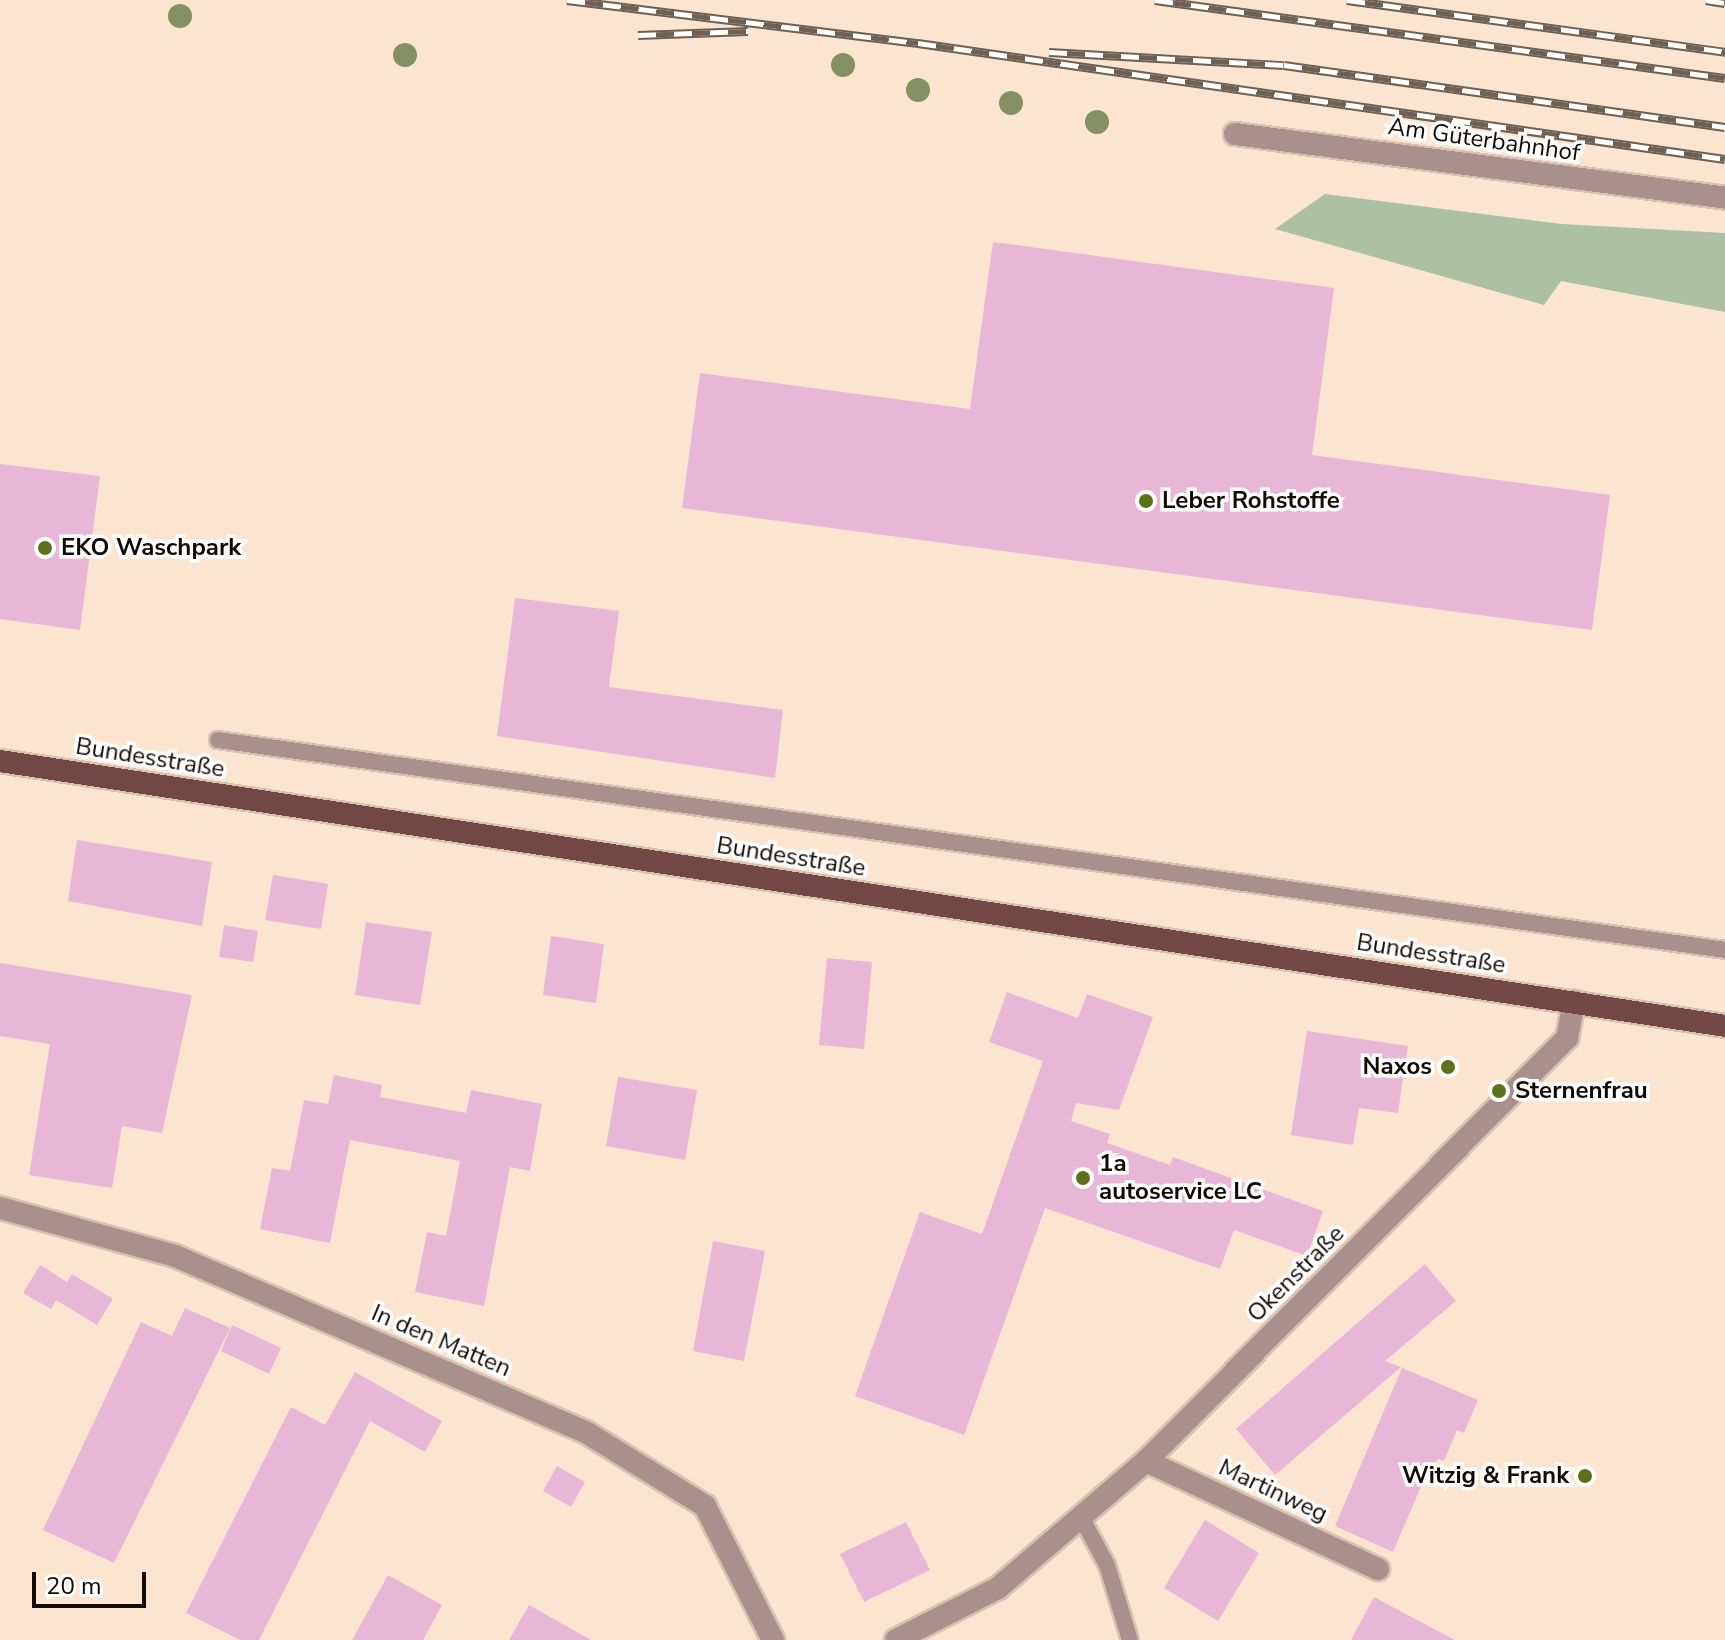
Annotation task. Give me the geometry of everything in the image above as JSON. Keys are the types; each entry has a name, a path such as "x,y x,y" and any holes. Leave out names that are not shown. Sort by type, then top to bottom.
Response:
{"main road":[{"name":"Bundesstraße","path":"0,761 1574,1002"},
{"path":"1574,1002 1725,1026"}],"street":[{"name":"Am Güterbahnhof","path":"1235,134 1725,198"},
{"name":"Okenstraße","path":"896,1640 998,1588 1146,1461 1567,1038 1574,1002"},
{"name":"In den Matten","path":"0,1208 175,1256 587,1433 705,1506 773,1640"},
{"name":"Martinweg","path":"1146,1461 1378,1569"}],"lane":[{"path":"218,740 1725,950"},
{"path":"1081,1517 1107,1565 1130,1640"}],"green space":[{"path":"1325,194 1562,224 1725,233 1725,312 1561,281 1544,305 1275,229"}],"building":[{"name":"Leber Rohstoffe","path":"993,242 1334,288 1312,455 1610,495 1592,630 682,508 700,373 970,409"},
{"name":"EKO Waschpark","path":"0,464 100,476 80,630 0,619"},
{"path":"515,598 619,611 609,687 783,710 775,778 497,736"},
{"path":"77,840 212,862 202,926 68,901"},
{"path":"273,875 328,884 321,929 265,920"},
{"path":"366,922 432,932 420,1005 355,995"},
{"path":"224,925 258,931 253,962 219,957"},
{"path":"551,936 604,944 596,1003 543,995"},
{"path":"827,958 872,962 864,1049 819,1045"},
{"path":"0,963 192,995 162,1133 122,1126 112,1188 29,1175 50,1044 0,1036"},
{"path":"1007,992 1078,1018 1087,994 1153,1017 1119,1110 1076,1103 1071,1121 1110,1134 1107,1143 1170,1165 1173,1157 1323,1211 1307,1256 1234,1230 1220,1269 1045,1208 964,1435 855,1396 920,1212 982,1234 1043,1061 989,1042"},
{"path":"1307,1031 1408,1046 1398,1113 1359,1108 1353,1145 1291,1135"},
{"path":"334,1075 382,1085 380,1097 466,1113 471,1090 542,1104 530,1171 510,1167 484,1306 415,1292 427,1232 446,1236 460,1161 350,1140 330,1243 260,1229 272,1168 290,1171 304,1100 328,1104"},
{"path":"618,1077 697,1090 685,1160 606,1146"},
{"path":"713,1241 765,1251 744,1361 693,1351"},
{"path":"1425,1264 1456,1301 1385,1361 1401,1367 1275,1475 1236,1429"},
{"path":"40,1265 67,1282 51,1309 23,1293"},
{"path":"72,1274 113,1299 97,1325 56,1300"},
{"path":"185,1308 230,1328 114,1563 43,1530 141,1322 172,1336"},
{"path":"232,1325 281,1348 269,1374 221,1351"},
{"path":"1402,1368 1478,1400 1464,1433 1457,1430 1444,1461 1438,1459 1420,1489 1393,1552 1335,1526"},
{"path":"355,1372 442,1421 425,1452 370,1421 259,1640 240,1640 186,1613 291,1407 325,1425"},
{"path":"557,1466 585,1482 571,1507 543,1491"},
{"path":"1205,1520 1259,1553 1218,1621 1164,1588"},
{"path":"906,1522 930,1570 864,1602 840,1554"},
{"path":"388,1575 442,1605 423,1640 352,1640"},
{"path":"1374,1597 1455,1640 1351,1640"},
{"path":"529,1605 591,1640 509,1640"}],"railway":[{"path":"567,0 918,43 1725,159"},
{"path":"1155,0 1725,78"},
{"path":"1347,0 1725,52"},
{"path":"1706,0 1725,3"},
{"path":"638,35 748,31"},
{"path":"1049,52 1284,65 1725,127"}],"place":[{"name":"Leber Rohstoffe","path":"1146,501"},
{"name":"EKO Waschpark","path":"45,548"},
{"name":"Naxos","path":"1448,1067"},
{"name":"Sternenfrau","path":"1499,1091"},
{"name":"1a autoservice LC","path":"1083,1178"},
{"name":"Witzig & Frank","path":"1585,1476"}]}
